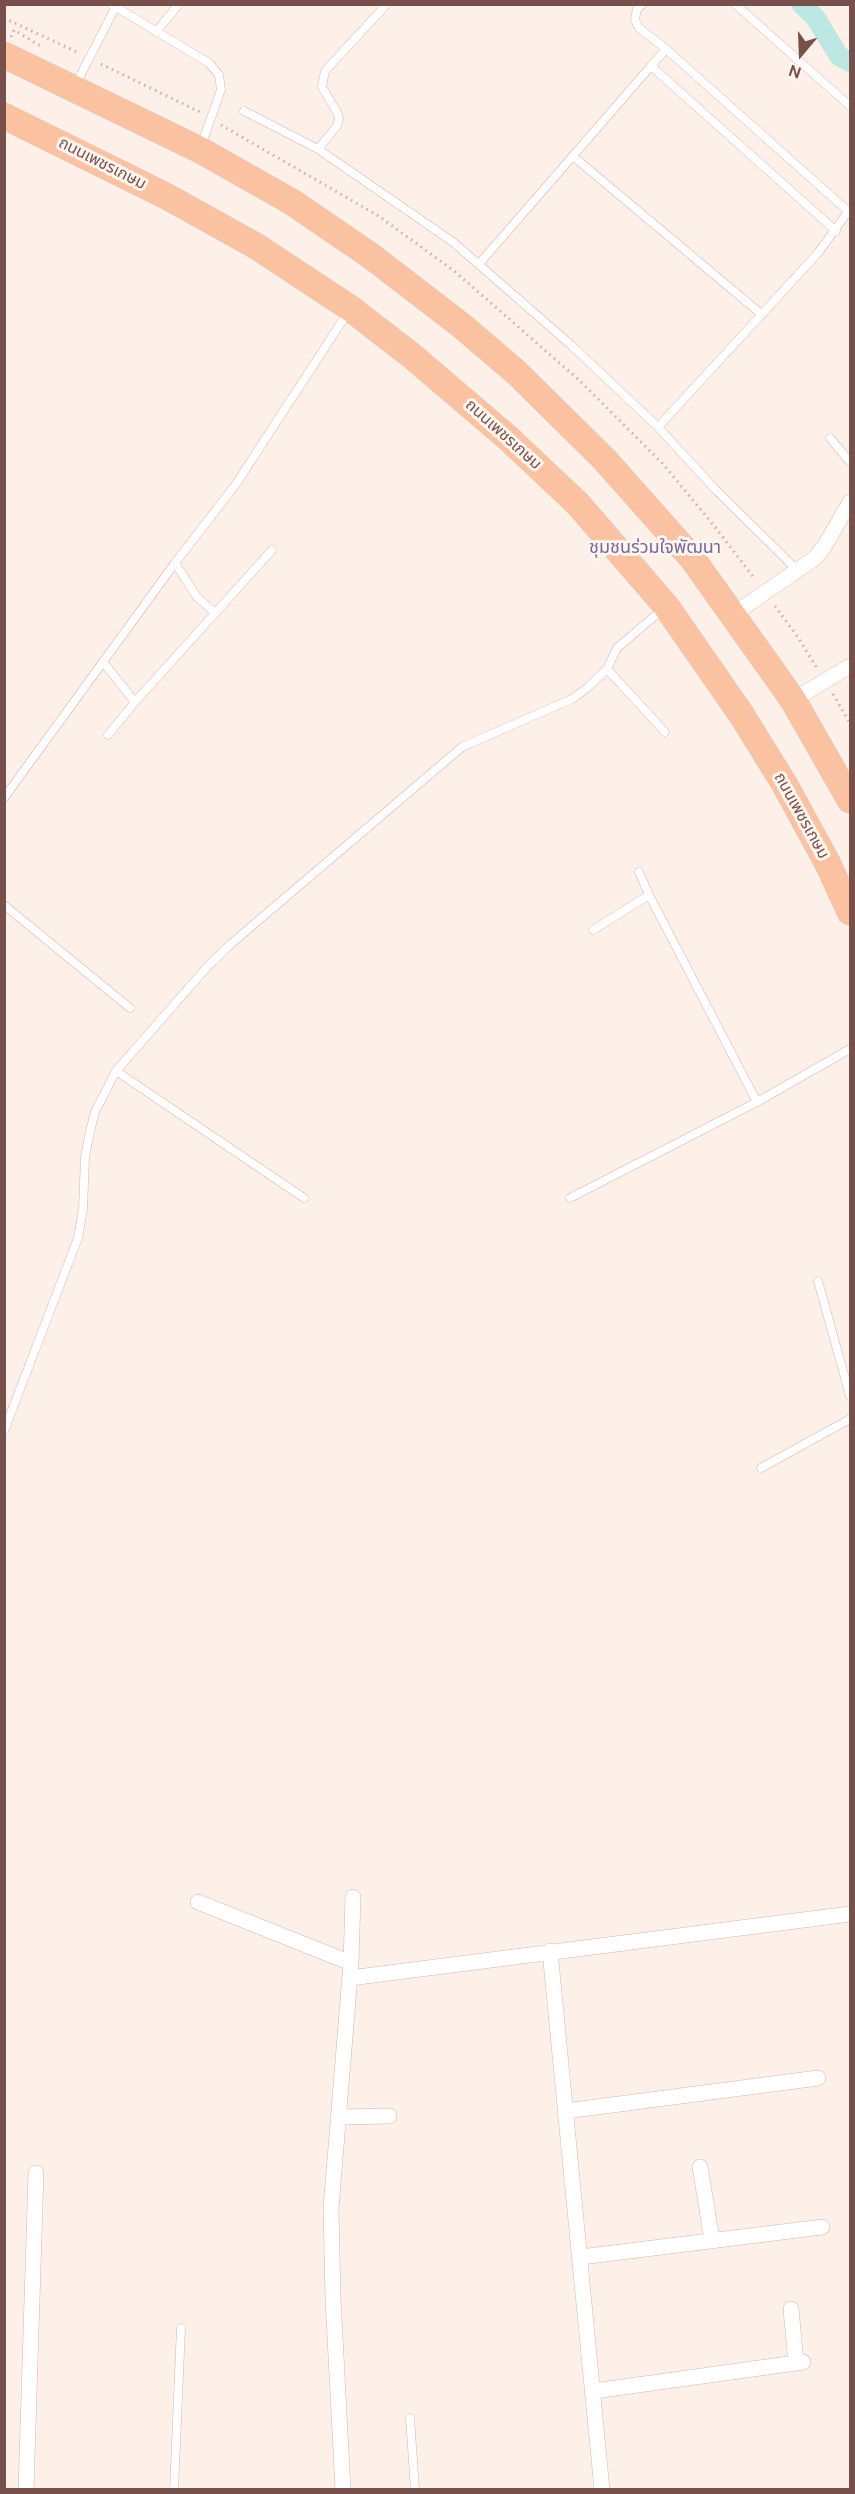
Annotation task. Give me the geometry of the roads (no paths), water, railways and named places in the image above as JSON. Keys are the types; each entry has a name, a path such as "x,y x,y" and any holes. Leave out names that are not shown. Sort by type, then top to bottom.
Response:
{"main road":[{"path":"4,55 200,150 292,202 371,256 462,326 501,360 588,443 692,558 793,700 850,800"},
{"name":"ถนนเพชรเกษม","path":"4,117 156,191 256,246 350,309 412,356 508,438 578,504 666,606 741,714 785,785 850,912"}],"street":[{"path":"734,614 798,572 824,547 850,502"},
{"path":"793,700 850,666"},
{"path":"343,2490 333,2298 331,2208 351,1971 353,1897"},
{"path":"198,1902 351,1971 550,1951 850,1914"},
{"path":"550,1951 602,2490"},
{"path":"566,2110 818,2078"},
{"path":"339,2117 389,2116"},
{"path":"700,2167 712,2240"},
{"path":"26,2490 36,2173"},
{"path":"581,2257 822,2226"},
{"path":"594,2391 800,2362 791,2309"}],"lane":[{"path":"156,32 179,4"},
{"path":"318,149 337,126 339,119 322,87 325,71 387,4"},
{"path":"643,4 637,9 635,19 638,27 850,211 836,231 658,427"},
{"path":"735,4 850,106"},
{"path":"74,87 114,5 209,63 219,75 221,90 200,150"},
{"path":"479,264 666,49"},
{"path":"651,66 836,231"},
{"path":"244,111 318,149 453,242 572,345 658,427 707,481 798,572"},
{"path":"574,157 760,313"},
{"path":"4,798 175,563 236,484 350,309"},
{"path":"830,438 850,462"},
{"path":"108,735 272,550"},
{"path":"175,563 197,597 215,613"},
{"path":"4,1431 78,1238 90,1131 95,1112 116,1071 208,966 462,747 572,699 607,669 617,648 666,606"},
{"path":"103,662 135,702"},
{"path":"607,669 665,732"},
{"path":"639,872 757,1102"},
{"path":"593,930 649,895"},
{"path":"4,905 130,1008"},
{"path":"570,1198 757,1102 850,1049"},
{"path":"116,1071 304,1198"},
{"path":"818,1281 850,1396"},
{"path":"761,1468 850,1419"},
{"path":"174,2490 181,2328"},
{"path":"410,2418 415,2490"}],"waterway":[{"path":"801,4 815,17 839,56 850,62"}],"district":[{"name":"ชุมชนร่วมใจพัฒนา","path":"655,548"}]}
